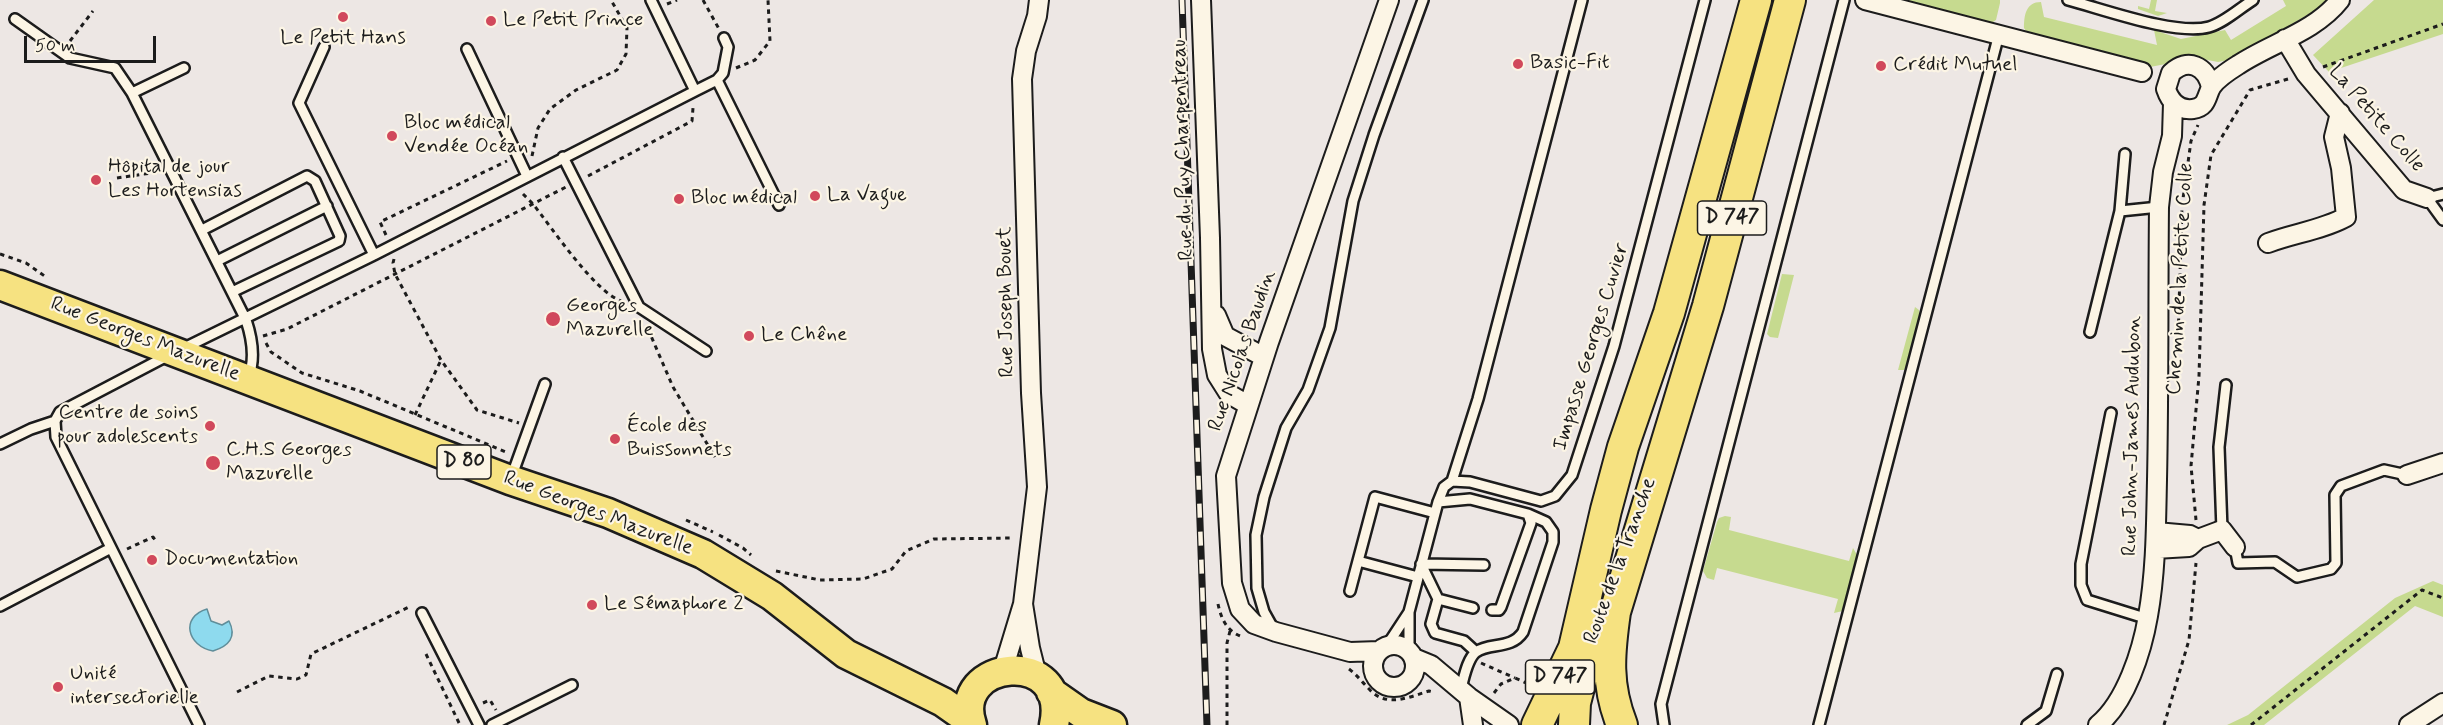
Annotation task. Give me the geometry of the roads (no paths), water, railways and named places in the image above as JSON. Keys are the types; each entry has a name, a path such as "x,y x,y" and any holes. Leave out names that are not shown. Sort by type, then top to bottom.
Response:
{"highway":[{"name":"Route de la Tranche","path":"1537,725 1574,648 1623,447 1669,313 1756,0"},
{"name":"D 747","path":"1668,433 1708,306 1790,0"},
{"name":"Route de la Tranche","path":"1574,725 1575,703 1582,668 1668,433"},
{"path":"1622,725 1613,693 1609,660 1615,612 1668,433"}],"main road":[{"name":"Rue Georges Mazurelle","path":"0,285 248,379 412,427 514,469 703,554 772,596 846,654 943,702 971,723"},
{"name":"Rue Georges Mazurelle","path":"906,683 951,685 1026,671 1044,684"},
{"path":"971,723 970,707 974,694 992,676"},
{"path":"1044,684 1055,704 1054,725"},
{"path":"1044,684 1081,713 1112,725"}],"street":[{"name":"Rue Joseph Bouet","path":"992,676 1023,604 1033,540 1037,487 1031,393 1022,79 1026,51 1038,16 1040,0"},
{"name":"Rue du Puy Charpentreau","path":"1201,0 1212,349 1217,375 1229,394 1248,405"},
{"name":"Rue Nicolas Baudin","path":"1383,649 1350,652 1276,632 1254,624 1240,609 1232,583 1226,476 1264,357 1389,0"},
{"path":"1865,0 2142,72 2170,88 2182,108 2197,114"},
{"name":"Rue John-James Audubon","path":"2172,136 2197,114 2205,103 2211,87 2237,65 2318,20 2340,0"},
{"name":"La Petite Colle","path":"2285,39 2306,74 2404,190 2435,196"},
{"name":"Rue John-James Audubon","path":"2098,725 2106,719 2121,698 2132,672 2148,619 2155,540 2159,207 2163,171 2172,136 2170,88 2184,65 2198,66 2203,69 2237,65"},
{"path":"2203,69 2209,76 2211,87"},
{"path":"2268,243 2293,234 2327,227 2346,217 2341,168 2334,136 2340,113"},
{"name":"Rue du Puy Charpentreau","path":"1212,299 1218,325 1225,336 1264,357"},
{"path":"2406,475 2443,463"},
{"path":"2155,540 2190,535 2198,539 2222,530 2235,547"},
{"name":"Rue Joseph Bouet","path":"1023,604 1044,684"},
{"path":"1412,655 1414,670 1410,679 1399,686 1380,681 1374,670 1374,663 1383,649 1398,645 1431,665 1509,725"},
{"name":"Rue Nicolas Baudin","path":"1350,652 1374,670"},
{"path":"1410,679 1459,688"},
{"path":"1459,688 1473,725"},
{"path":"2409,725 2443,703"}],"lane":[{"path":"651,0 695,91"},
{"path":"1276,632 1264,612 1257,588 1256,535 1264,496 1286,428 1308,390 1330,328 1353,201 1374,135 1423,0"},
{"path":"1383,649 1408,612 1438,502 1444,487 1452,482 1478,399 1582,0"},
{"name":"Impasse Georges Cuvier","path":"1452,482 1470,482 1541,501 1555,496 1572,475 1614,346 1705,0"},
{"path":"1664,725 1661,704 1844,0"},
{"path":"2068,0 2173,27 2192,28 2210,27 2253,0"},
{"path":"15,19 70,58 115,68 132,93 246,320 252,338 252,369 248,379"},
{"path":"1820,725 1999,34"},
{"path":"724,38 728,47 720,77 778,205"},
{"path":"324,47 299,103 374,255"},
{"path":"467,49 527,176"},
{"path":"132,93 184,68"},
{"path":"199,725 56,437 55,421 60,412 175,352 246,320 392,246 720,77"},
{"path":"2090,332 2120,211 2125,154"},
{"path":"563,157 639,307 706,351"},
{"path":"202,230 307,176 315,181 340,236 339,241 232,292"},
{"name":"La Petite Colle","path":"2435,196 2443,220"},
{"path":"217,261 327,206"},
{"path":"2120,211 2159,207"},
{"path":"514,469 545,384"},
{"path":"2222,530 2219,447 2226,385"},
{"path":"2110,413 2081,564 2081,585 2087,600 2148,619"},
{"path":"0,444 31,429 55,421"},
{"path":"2235,547 2238,563 2275,562 2296,577 2331,568 2336,563 2335,495 2341,486 2384,470 2406,475"},
{"path":"1350,591 1375,497 1435,513"},
{"path":"1438,502 1470,499 1528,514 1546,522 1553,532 1554,542 1519,639 1476,652 1471,658 1459,688"},
{"path":"1492,610 1499,610 1502,607 1531,523 1528,514"},
{"path":"0,606 113,552"},
{"path":"1505,562 1517,559"},
{"path":"1358,561 1418,577"},
{"path":"1421,564 1484,565"},
{"path":"1421,564 1438,599 1431,628 1435,633 1464,641 1476,652"},
{"path":"1438,599 1473,608"},
{"path":"1408,612 1412,655"},
{"path":"422,613 479,725"},
{"path":"2029,725 2046,711 2056,674"},
{"path":"496,722 572,685"}],"water":[{"path":"207,609 211,621 222,625 229,621 232,632 227,644 213,651 197,643 190,631 193,618"}],"railway":[{"path":"1182,0 1207,725"}],"place":[{"name":"Le Petit Hans","path":"343,17"},
{"name":"Le Petit Prince","path":"491,21"},
{"name":"Basic-Fit","path":"1518,64"},
{"name":"Crédit Mutuel","path":"1881,66"},
{"name":"Bloc médical Vendée Océan","path":"392,136"},
{"name":"Hôpital de jour Les Hortensias","path":"96,180"},
{"name":"La Vague","path":"815,196"},
{"name":"Bloc médical","path":"679,199"},
{"name":"Georges Mazurelle","path":"553,319"},
{"name":"Le Chêne","path":"749,336"},
{"name":"Centre de soins pour adolescents","path":"210,426"},
{"name":"École des Buissonnets","path":"615,439"},
{"name":"C.H.S Georges Mazurelle","path":"213,463"},
{"name":"Documentation","path":"152,560"},
{"name":"Le Sémaphore 2","path":"592,605"},
{"name":"Unité intersectorielle","path":"58,687"}]}
